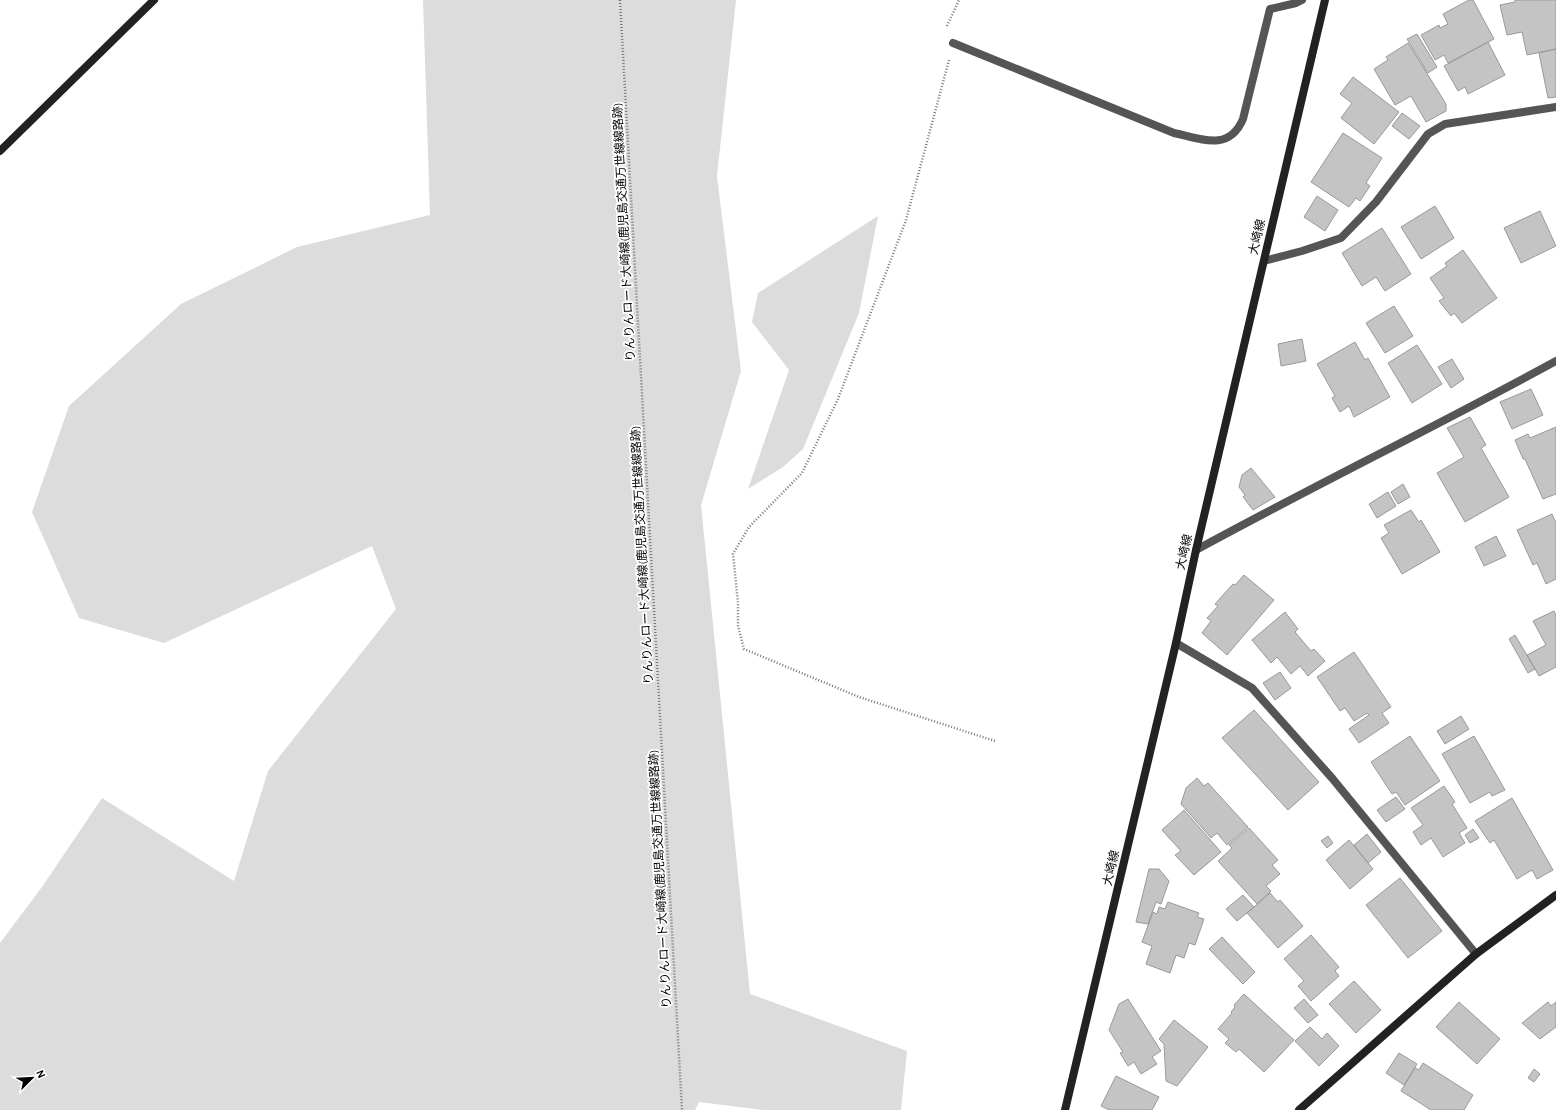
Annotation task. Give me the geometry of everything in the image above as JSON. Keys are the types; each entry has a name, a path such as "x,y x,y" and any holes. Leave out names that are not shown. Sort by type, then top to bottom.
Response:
{"street":[{"path":"0,151 154,0"},
{"path":"953,44 1174,133 1206,140 1219,141 1231,136 1239,129 1243,119 1270,9 1296,3 1302,0"},
{"name":"大崎線","path":"1065,1110 1176,643 1196,550 1325,0"},
{"path":"1264,261 1302,251 1340,238 1376,202 1428,134 1445,124 1556,107"},
{"path":"1196,550 1260,515 1498,393 1556,361"},
{"path":"1176,643 1252,688 1332,778 1476,954"},
{"path":"1299,1110 1476,954 1556,895"}],"path":[{"name":"りんりんロード大崎線(鹿児島交通万世線線路跡)","path":"620,0 682,1110"},
{"path":"959,0 945,30 953,44 906,220 838,399 802,473 749,528 733,554 738,602 738,626 744,649 859,697 995,741"}],"shaded area":[{"path":"423,0 736,0 717,176 741,371 701,505 750,994 907,1051 901,1110 763,1110 699,1102 695,1110 0,1110 0,943 42,887 102,798 234,881 268,771 396,609 372,546 164,643 79,618 32,512 69,406 181,304 297,247 430,215"},
{"path":"878,216 859,313 803,449 783,467 748,489 789,370 752,322 758,293"}],"building":[{"path":"1469,0 1473,0 1494,39 1448,63 1444,55 1435,60 1421,35 1439,25 1440,28 1448,24 1443,14"},
{"path":"1515,0 1556,0 1556,49 1527,55 1522,32 1507,35 1500,5 1515,2"},
{"path":"1417,34 1437,67 1428,73 1407,39"},
{"path":"1488,42 1505,75 1468,94 1465,87 1458,91 1444,66"},
{"path":"1408,43 1446,104 1446,111 1426,122 1411,96 1395,105 1374,69 1388,60 1386,57"},
{"path":"1556,49 1556,97 1548,98 1539,53"},
{"path":"1353,77 1399,112 1374,144 1341,118 1352,103 1340,94"},
{"path":"1402,113 1420,126 1409,139 1392,126"},
{"path":"1343,133 1382,158 1366,183 1370,186 1360,201 1356,198 1349,207 1311,182"},
{"path":"1317,196 1338,210 1325,231 1304,217"},
{"path":"1435,206 1454,238 1421,259 1401,227"},
{"path":"1540,211 1556,246 1521,263 1504,228"},
{"path":"1382,228 1411,274 1385,291 1376,277 1362,286 1342,253"},
{"path":"1463,250 1497,298 1462,323 1454,313 1451,316 1439,301 1444,298 1430,278 1447,266 1445,263"},
{"path":"1394,306 1413,336 1385,353 1366,323"},
{"path":"1302,339 1306,361 1281,366 1278,344"},
{"path":"1355,342 1365,360 1368,358 1390,397 1354,417 1349,406 1340,412 1332,398 1335,396 1317,364"},
{"path":"1417,345 1442,384 1412,403 1388,363"},
{"path":"1452,359 1464,379 1451,388 1438,367"},
{"path":"1531,389 1543,415 1512,429 1500,402"},
{"path":"1470,417 1486,445 1481,448 1509,497 1465,522 1437,473 1464,457 1447,428"},
{"path":"1556,427 1556,494 1543,499 1515,440 1528,434 1530,438"},
{"path":"1251,468 1275,497 1253,510 1243,497 1245,495 1239,487 1242,475"},
{"path":"1403,484 1410,497 1398,504 1391,492"},
{"path":"1388,492 1396,506 1377,518 1369,504"},
{"path":"1411,510 1419,522 1421,520 1440,552 1402,574 1381,538 1389,533 1384,525"},
{"path":"1552,514 1556,523 1556,579 1546,584 1537,563 1533,565 1517,530"},
{"path":"1496,536 1506,556 1484,566 1475,547"},
{"path":"1244,575 1274,600 1227,655 1202,633 1211,621 1207,618 1218,606 1215,604 1233,584 1235,585"},
{"path":"1554,611 1556,615 1556,667 1539,676 1527,655 1546,645 1533,621"},
{"path":"1285,612 1298,629 1295,632 1311,651 1314,649 1325,661 1308,676 1300,666 1291,674 1277,657 1271,663 1252,640"},
{"path":"1515,635 1535,669 1528,673 1509,639"},
{"path":"1354,652 1391,707 1382,713 1389,723 1359,743 1349,729 1369,715 1367,713 1354,721 1345,708 1340,711 1317,677"},
{"path":"1280,672 1291,688 1275,700 1263,683"},
{"path":"1254,710 1319,782 1288,810 1222,738"},
{"path":"1461,716 1469,729 1445,744 1437,731"},
{"path":"1410,736 1440,781 1405,805 1396,792 1392,794 1371,762"},
{"path":"1474,736 1505,790 1492,796 1490,792 1470,803 1442,754"},
{"path":"1197,778 1204,786 1208,783 1248,827 1227,845 1217,833 1211,838 1181,804 1186,788"},
{"path":"1444,786 1455,802 1452,804 1467,828 1459,833 1465,843 1443,857 1431,838 1421,845 1413,832 1423,825 1411,808"},
{"path":"1396,797 1405,809 1386,822 1377,810"},
{"path":"1512,798 1553,870 1537,879 1532,870 1517,879 1494,840 1490,843 1475,821"},
{"path":"1184,810 1221,852 1194,875 1175,855 1181,851 1162,830"},
{"path":"1249,828 1278,860 1272,865 1280,874 1266,886 1271,891 1257,904 1218,861 1232,848 1229,845"},
{"path":"1473,829 1479,838 1470,843 1465,835"},
{"path":"1367,834 1381,852 1368,863 1354,845"},
{"path":"1328,836 1333,843 1327,848 1321,841"},
{"path":"1349,840 1373,869 1350,889 1326,860"},
{"path":"1149,869 1159,869 1169,881 1161,904 1156,902 1148,924 1136,922"},
{"path":"1400,878 1442,931 1408,958 1366,905"},
{"path":"1270,893 1278,902 1280,900 1303,926 1278,948 1247,913"},
{"path":"1243,895 1254,907 1237,921 1226,909"},
{"path":"1168,902 1199,913 1197,917 1204,919 1195,945 1189,943 1184,958 1176,955 1170,973 1146,964 1152,946 1142,942 1153,912 1157,914 1159,907 1165,909"},
{"path":"1311,935 1339,967 1335,971 1339,976 1311,1001 1298,986 1304,981 1284,959"},
{"path":"1222,937 1255,972 1243,984 1209,949"},
{"path":"1354,981 1381,1010 1356,1033 1329,1004"},
{"path":"1244,994 1294,1040 1264,1072 1239,1049 1236,1052 1225,1043 1229,1039 1218,1029 1232,1013 1231,1012 1235,1007 1234,1005"},
{"path":"1128,999 1161,1051 1152,1057 1157,1064 1141,1074 1134,1062 1128,1066 1120,1053 1123,1052 1109,1030 1119,1004"},
{"path":"1304,999 1318,1015 1308,1023 1294,1008"},
{"path":"1459,1002 1500,1039 1477,1064 1436,1027"},
{"path":"1548,1002 1551,1006 1556,1002 1556,1027 1540,1039 1522,1023"},
{"path":"1174,1020 1208,1047 1177,1086 1166,1081 1164,1044 1159,1039"},
{"path":"1310,1027 1322,1039 1327,1033 1339,1046 1319,1066 1295,1041"},
{"path":"1399,1053 1417,1064 1404,1085 1386,1073"},
{"path":"1423,1063 1473,1095 1464,1110 1431,1110 1401,1091 1415,1068 1419,1070"},
{"path":"1534,1069 1540,1074 1534,1082 1528,1078"},
{"path":"1116,1076 1159,1097 1152,1110 1109,1110 1101,1106"}]}
